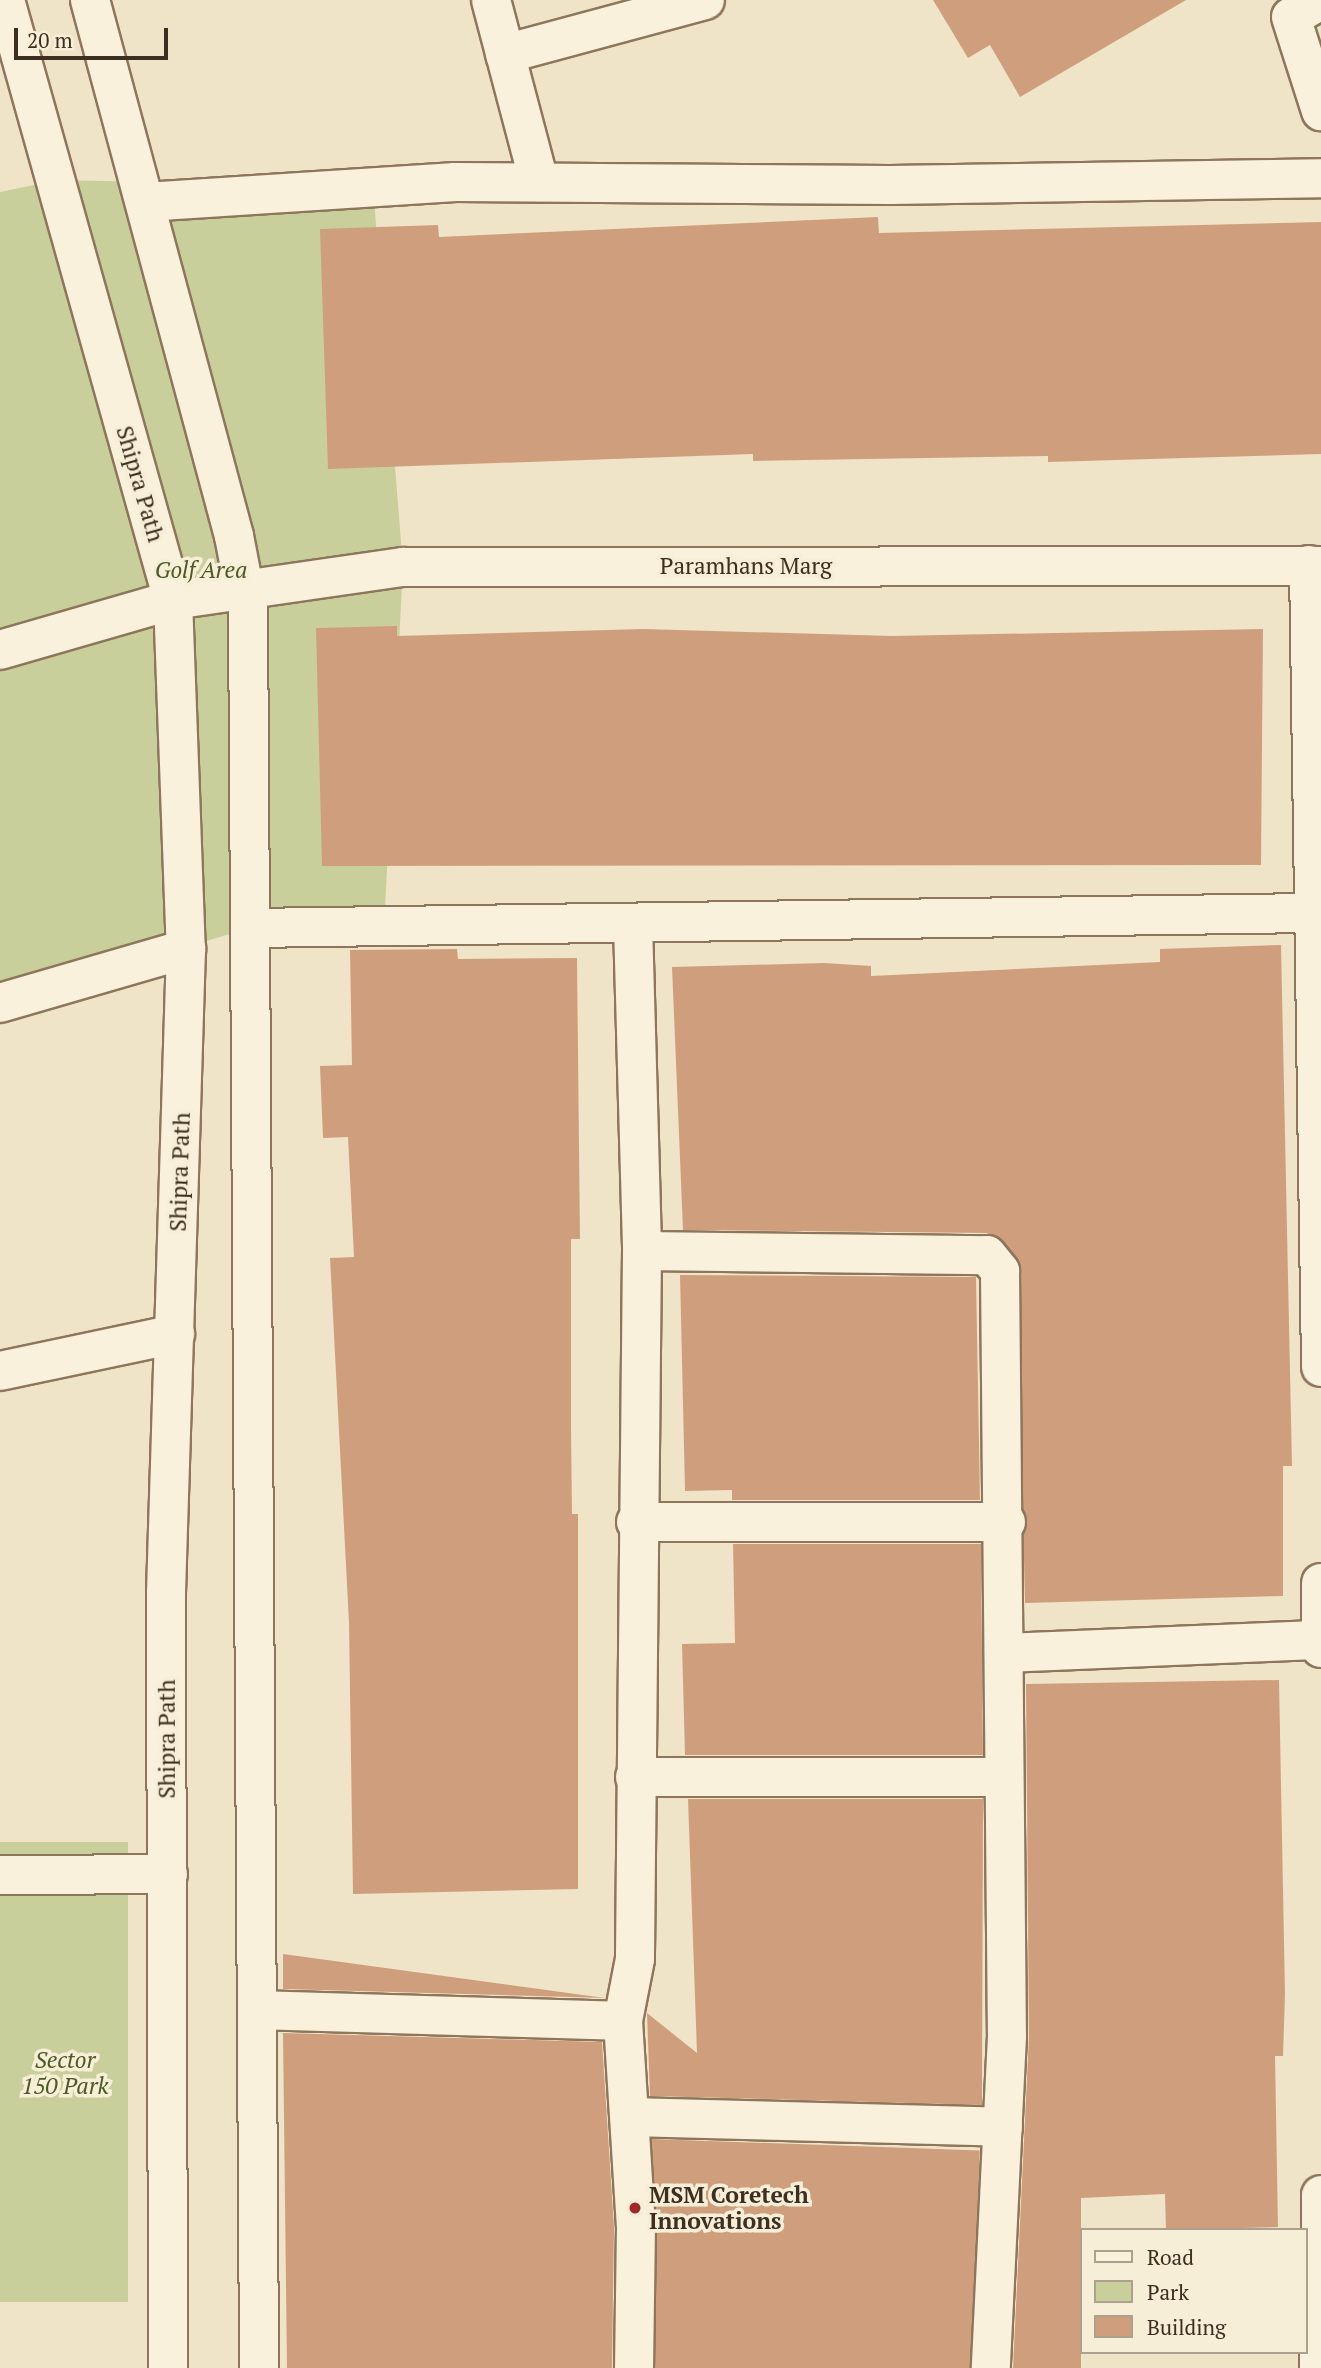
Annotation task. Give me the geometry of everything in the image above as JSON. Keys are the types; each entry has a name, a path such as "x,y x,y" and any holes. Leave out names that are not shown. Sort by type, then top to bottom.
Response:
{"street":[{"name":"Shipra Path","path":"5,0 173,600 186,949 166,1593 168,2368"},
{"path":"90,0 247,585 260,2368"},
{"path":"491,0 539,183"},
{"path":"505,54 705,0"},
{"path":"1298,6 1321,111"},
{"path":"145,202 455,182 1321,178"},
{"name":"Paramhans Marg","path":"0,650 173,600 247,585 403,567 1315,566"},
{"path":"1315,566 1314,913 1321,1367"},
{"path":"250,928 1314,913"},
{"path":"633,924 642,1251 636,1522 635,1959 623,2021 629,2117 634,2368"},
{"path":"0,1003 186,949"},
{"path":"642,1251 987,1255 1000,1270 1006,1522 1006,1653 1001,1777 1003,2127 991,2368"},
{"path":"0,1371 175,1334"},
{"path":"636,1522 1006,1522"},
{"path":"1321,1583 1321,1648"},
{"path":"1006,1653 1321,1640"},
{"path":"635,1777 1001,1777"},
{"path":"0,1875 168,1874"},
{"path":"258,2010 623,2021"},
{"path":"629,2117 1003,2127"},
{"path":"1319,2368 1321,2195"}],"green space":[{"name":"Golf Area","path":"58,180 373,187 403,567 384,927 250,928 0,1003 0,192"},
{"name":"Sector 150 Park","path":"0,1842 128,1842 128,2302 0,2302"}],"building":[{"path":"933,0 1186,0 1020,97 990,45 968,58"},
{"path":"878,217 879,233 1321,222 1321,454 1048,462 1048,456 753,461 753,454 328,469 320,229 438,225 439,237"},
{"path":"397,626 397,636 643,629 892,636 1263,629 1261,865 322,866 316,628"},
{"path":"1281,945 1292,1466 1283,1466 1283,1596 1025,1603 1017,1258 987,1233 683,1230 672,967 824,963 871,966 871,976 1160,962 1160,949"},
{"path":"457,949 458,959 577,958 580,1239 571,1239 571,1427 572,1514 578,1514 578,1889 353,1894 349,1623 330,1258 354,1257 348,1137 323,1138 320,1066 352,1065 350,950"},
{"path":"680,1275 976,1277 980,1500 732,1500 732,1490 685,1491"},
{"path":"733,1544 981,1544 983,1755 685,1755 682,1644 735,1643"},
{"path":"1279,1680 1285,1994 1283,2056 1275,2056 1278,2227 1166,2228 1165,2194 1081,2198 1081,2368 1013,2368 1029,2037 1026,1684"},
{"path":"688,1799 983,1799 982,2105 650,2096 647,2013 697,2053"},
{"path":"283,1954 378,1967 605,1998 283,1989"},
{"path":"283,2033 602,2042 614,2227 612,2368 287,2368"},
{"path":"652,2139 980,2150 972,2368 644,2368"}],"place":[{"name":"MSM Coretech Innovations","path":"635,2208"}]}
